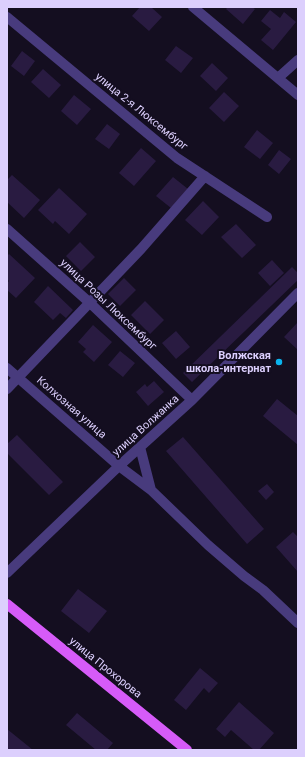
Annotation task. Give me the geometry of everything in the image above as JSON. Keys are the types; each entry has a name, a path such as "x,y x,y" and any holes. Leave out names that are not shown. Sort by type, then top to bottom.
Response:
{"main road":[{"name":"улица Прохорова","path":"7,604 187,750"}],"street":[{"path":"194,7 298,95"},
{"name":"улица 2-я Люксембург","path":"7,17 177,158 266,217"},
{"path":"278,78 298,60"},
{"path":"7,389 141,249 205,176"},
{"name":"улица Розы Люксембург","path":"7,229 90,302 192,400"},
{"name":"улица Волжанка","path":"7,573 119,466 192,400 298,294"},
{"name":"Колхозная улица","path":"7,368 119,466 151,490 208,545 263,590 298,623"},
{"path":"140,447 151,490"}],"building":[{"path":"140,7 151,7 162,17 149,31 132,16"},
{"path":"228,7 252,7 255,9 243,24 226,9"},
{"path":"270,10 280,18 284,12 296,22 273,50 261,40 271,29 261,21"},
{"path":"176,46 193,58 181,73 165,60"},
{"path":"22,51 35,61 24,76 11,66"},
{"path":"212,63 228,78 216,91 200,76"},
{"path":"43,69 61,85 49,98 31,82"},
{"path":"224,92 239,106 224,122 209,108"},
{"path":"74,95 91,109 77,125 61,111"},
{"path":"107,124 120,134 109,149 95,139"},
{"path":"257,130 273,143 260,159 244,147"},
{"path":"141,148 156,161 134,186 119,173"},
{"path":"279,150 291,159 279,174 268,165"},
{"path":"12,175 40,200 24,218 7,202 7,180"},
{"path":"173,177 188,189 171,208 156,196"},
{"path":"59,188 87,214 69,234 55,221 53,224 38,210"},
{"path":"203,201 219,217 202,235 185,220"},
{"path":"236,224 256,245 242,258 221,237"},
{"path":"80,242 95,257 81,271 66,256"},
{"path":"9,254 35,278 16,298 7,290 7,283 9,281 7,279 7,256"},
{"path":"272,260 284,273 270,286 258,273"},
{"path":"292,267 298,273 298,280 192,382 183,373"},
{"path":"124,278 136,290 120,306 108,294"},
{"path":"48,286 73,310 66,318 60,313 53,320 34,302"},
{"path":"145,301 164,320 150,334 131,315"},
{"path":"298,322 298,350 284,337"},
{"path":"93,325 112,342 94,362 83,352 86,349 78,342"},
{"path":"176,331 190,347 176,359 162,343"},
{"path":"120,351 135,363 123,377 108,365"},
{"path":"154,381 164,392 148,406 136,392 145,384 147,387"},
{"path":"277,399 298,416 298,445 263,416"},
{"path":"17,435 63,482 49,495 7,453 7,444"},
{"path":"183,437 264,529 247,544 166,451"},
{"path":"267,484 274,492 266,500 258,491"},
{"path":"293,532 298,537 298,572 276,547"},
{"path":"78,589 107,611 89,633 61,611"},
{"path":"200,668 218,683 209,693 204,688 186,710 174,700"},
{"path":"239,702 274,733 259,750 254,750 231,730 225,737 216,729"},
{"path":"77,713 113,743 107,750 96,750 66,725"},
{"path":"7,729 33,750 7,750"}],"place":[{"name":"Волжская школа-интернат","path":"279,362"}]}
